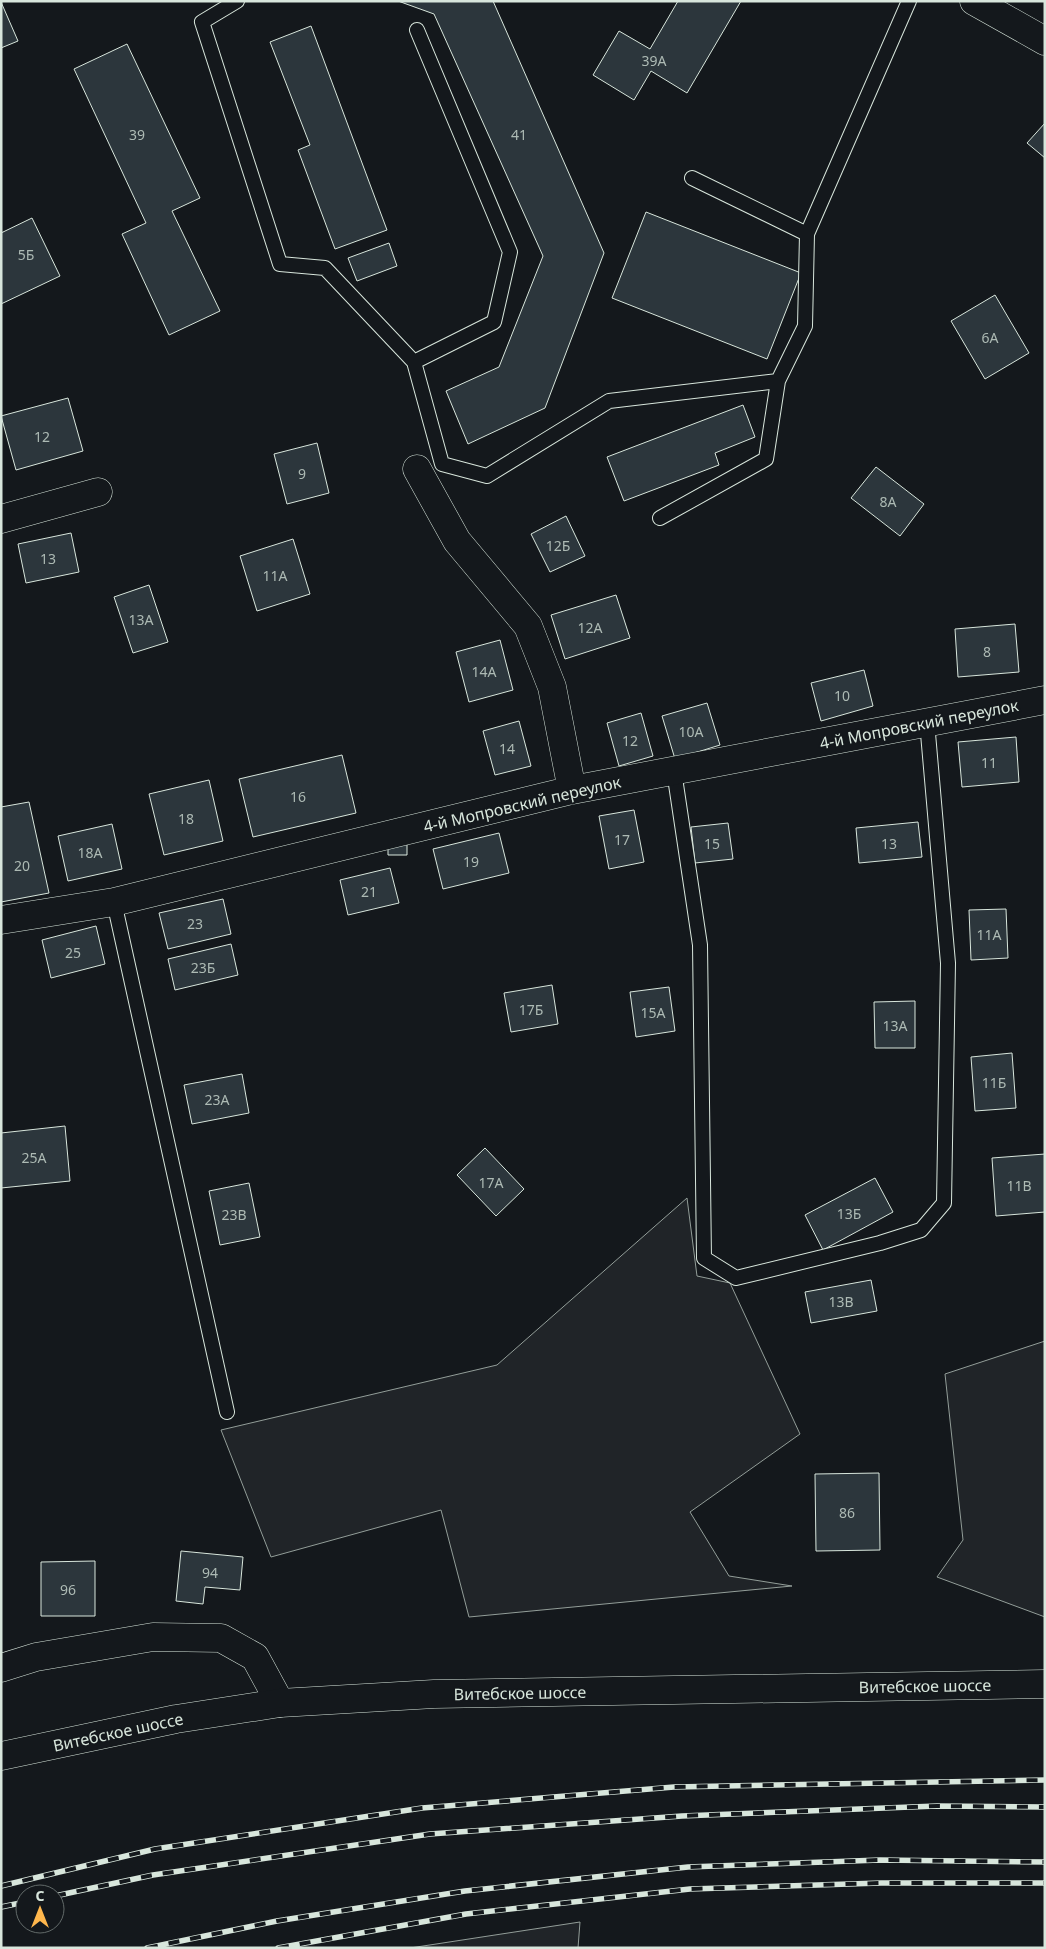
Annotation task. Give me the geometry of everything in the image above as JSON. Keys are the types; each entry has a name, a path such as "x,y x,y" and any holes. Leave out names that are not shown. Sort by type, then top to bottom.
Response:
{"street":[{"path":"974,1 1045,41"},
{"path":"417,469 457,540 528,626 552,687 572,790"},
{"path":"1,519 98,492"},
{"name":"4-й Мопровский переулок","path":"1,920 114,902 572,790 1045,700"},
{"path":"1,1668 36,1656 153,1637 222,1638 255,1657 280,1703"},
{"name":"Витебское шоссе","path":"1,1756 176,1719 280,1703 434,1694 1045,1684"}],"lane":[{"path":"237,1 202,22 280,264 325,268 414,362 442,464 487,476 609,401 778,381"},
{"path":"660,518 766,459 778,381 805,326 807,234 909,1"},
{"path":"414,362 494,322 510,252 417,30"},
{"path":"692,178 807,234"},
{"path":"674,771 700,945 704,1258 736,1278 880,1243 921,1230 944,1203 948,964 927,722"},
{"path":"114,902 227,1412"}],"shaded area":[{"path":"687,1198 697,1276 730,1283 800,1434 690,1512 729,1576 792,1586 469,1617 441,1510 271,1557 221,1430 497,1365"},
{"path":"1045,1341 1045,1617 937,1577 963,1540 945,1374"},
{"path":"580,1922 578,1948 410,1948"}],"building":[{"path":"398,1 493,1 604,253 545,408 468,444 446,391 499,367 543,256 434,14"},
{"path":"678,1 741,1 687,93 651,71 634,100 593,75 619,31 650,49"},
{"path":"1,2 18,41 1,48"},
{"path":"311,26 387,230 335,249 298,150 310,145 270,42"},
{"path":"127,44 200,198 172,211 220,311 169,335 122,234 146,223 74,69"},
{"path":"1045,123 1045,158 1027,143"},
{"path":"646,212 801,273 767,359 612,298"},
{"path":"32,218 60,276 1,304 1,233"},
{"path":"389,243 397,266 357,281 348,258"},
{"path":"995,295 1029,353 985,379 951,321"},
{"path":"68,398 83,451 16,470 1,416"},
{"path":"743,405 755,437 715,453 719,465 624,501 607,457"},
{"path":"317,443 329,493 287,504 274,454"},
{"path":"876,467 924,504 900,536 851,498"},
{"path":"566,516 585,556 550,572 531,534"},
{"path":"71,533 79,572 26,583 18,544"},
{"path":"293,539 310,594 257,611 240,556"},
{"path":"149,585 168,642 133,653 114,597"},
{"path":"616,595 630,638 565,659 551,615"},
{"path":"1015,624 1019,672 958,677 955,629"},
{"path":"500,640 513,690 469,702 456,652"},
{"path":"864,670 873,706 821,721 811,683"},
{"path":"707,703 720,745 675,759 662,716"},
{"path":"641,713 653,756 619,766 607,723"},
{"path":"519,721 531,766 495,775 483,731"},
{"path":"1016,737 1019,782 962,787 958,742"},
{"path":"342,755 356,813 253,837 239,779"},
{"path":"209,780 223,841 164,855 149,794"},
{"path":"29,802 49,893 1,902 1,807"},
{"path":"634,810 644,862 609,869 599,816"},
{"path":"918,822 922,857 859,863 856,828"},
{"path":"728,823 733,859 695,863 691,827"},
{"path":"112,824 122,869 68,881 58,836"},
{"path":"499,833 509,873 443,889 433,849"},
{"path":"388,836 407,836 407,855 388,855"},
{"path":"390,868 399,903 348,915 340,880"},
{"path":"223,899 231,934 168,949 159,913"},
{"path":"1006,909 1008,958 971,960 969,910"},
{"path":"96,926 105,964 51,978 42,940"},
{"path":"231,944 238,975 175,990 168,959"},
{"path":"552,985 558,1024 511,1032 504,993"},
{"path":"669,987 675,1031 636,1037 630,992"},
{"path":"915,1001 915,1048 875,1048 874,1002"},
{"path":"1012,1053 1016,1108 975,1111 971,1057"},
{"path":"242,1074 249,1113 192,1124 184,1085"},
{"path":"65,1126 70,1181 1,1188 1,1133"},
{"path":"485,1148 524,1189 496,1216 457,1175"},
{"path":"1045,1154 1045,1212 996,1216 992,1158"},
{"path":"875,1178 893,1212 823,1250 805,1215"},
{"path":"249,1183 260,1237 220,1245 209,1191"},
{"path":"871,1280 877,1311 811,1323 805,1292"},
{"path":"879,1473 880,1550 816,1551 815,1474"},
{"path":"181,1551 243,1557 240,1590 205,1587 203,1604 176,1601"},
{"path":"95,1561 95,1616 41,1616 41,1562"}],"railway":[{"path":"1,1886 155,1849 422,1808 674,1787 1045,1780"},
{"path":"65,1894 153,1875 430,1834 682,1816 937,1806 1045,1807"},
{"path":"147,1948 277,1921 465,1891 688,1867 880,1860 1045,1862"},
{"path":"278,1948 466,1914 690,1889 881,1883 1045,1883"},
{"path":"1,1907 15,1904"}]}
